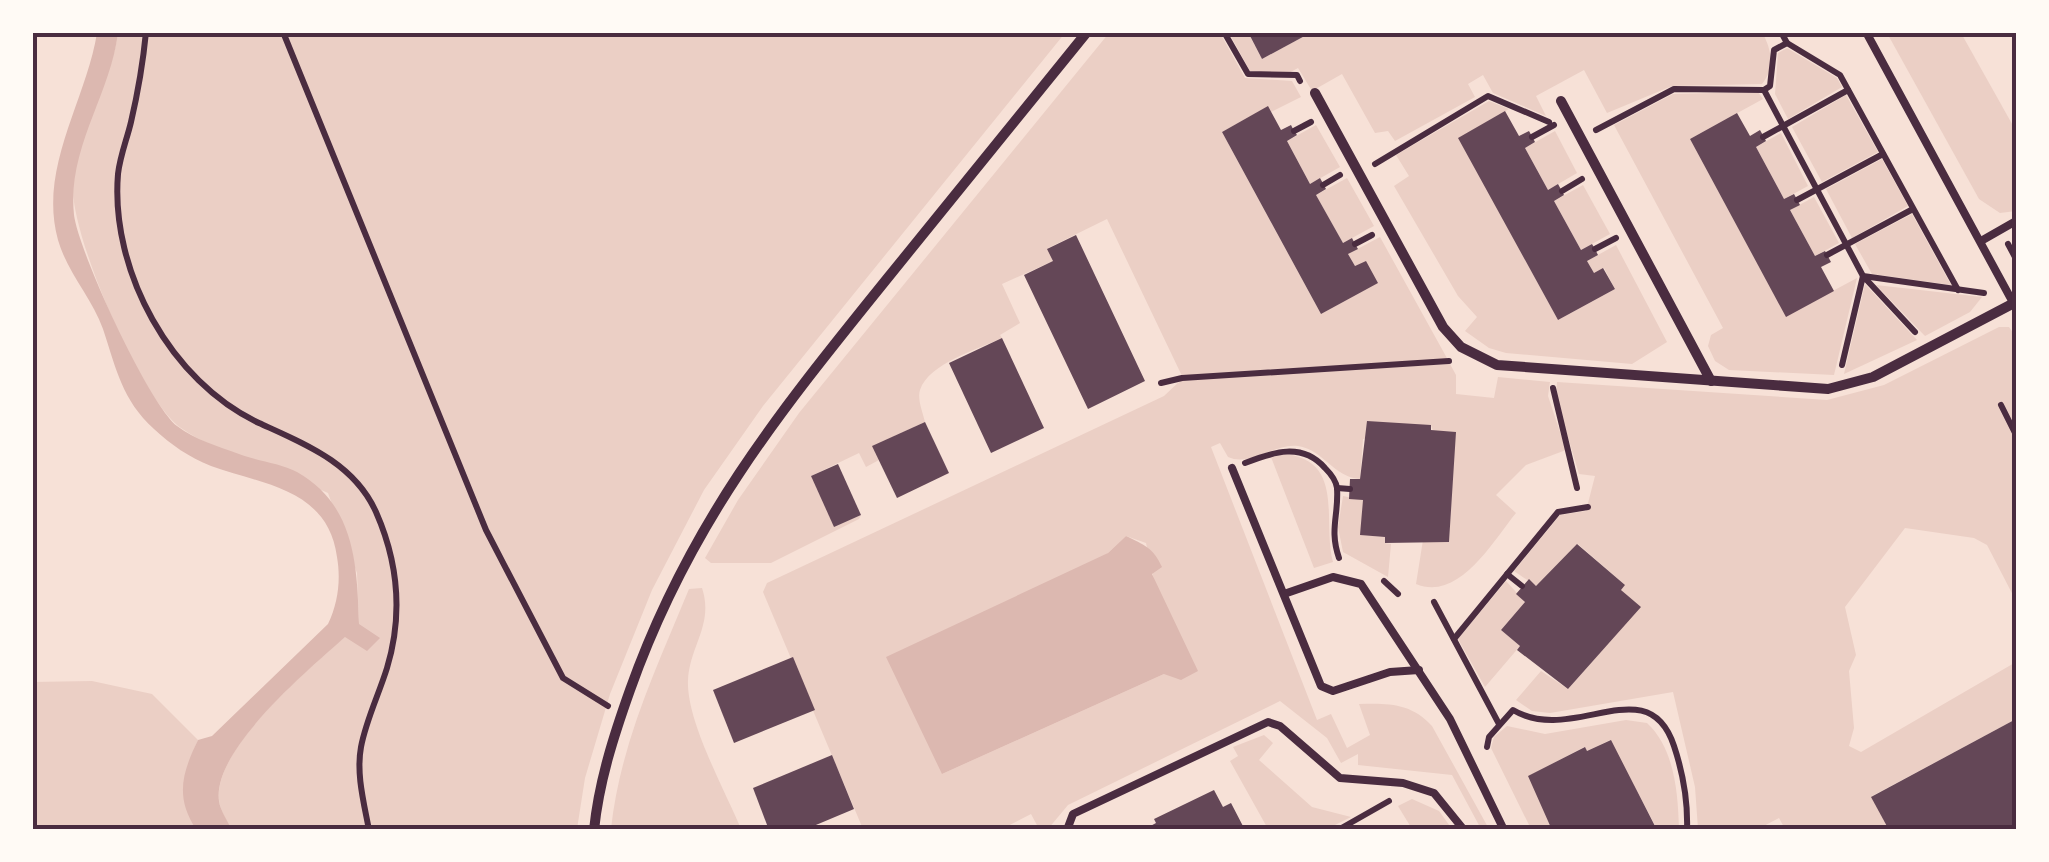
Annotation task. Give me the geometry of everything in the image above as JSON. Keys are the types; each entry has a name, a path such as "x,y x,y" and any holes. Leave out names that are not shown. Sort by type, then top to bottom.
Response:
{"street":[{"path":"594,830 622,714 686,558 746,457 1087,32"},
{"path":"1315,92 1437,317 1451,337 1473,355 1497,365 1555,372 1836,387 1873,377 2015,306"},
{"path":"1561,100 1711,381"}],"lane":[{"path":"1866,32 2015,306"},
{"path":"1981,242 2016,222"},
{"path":"1232,468 1321,686 1328,690 1390,672 1419,670"},
{"path":"1284,594 1332,576 1354,580 1370,594 1450,719 1504,830"},
{"path":"1066,830 1073,814 1268,722 1280,726 1340,778 1416,786 1446,803 1464,830"}],"path":[{"path":"146,32 142,78 118,170 117,217 152,317 188,372 218,402 336,461 363,488 389,546 398,585 395,626 388,666 361,747 360,780 370,830"},
{"path":"283,32 486,530 563,678 622,714"},
{"path":"1224,32 1248,74 1296,75"},
{"path":"1781,32 1787,43 1840,75 1958,290"},
{"path":"1621,116 1674,89 1764,90 1770,86 1774,50 1787,43"},
{"path":"1764,90 1863,276 1930,348"},
{"path":"1764,137 1848,90"},
{"path":"1399,148 1488,96 1555,125 1562,138"},
{"path":"1532,137 1555,125"},
{"path":"1797,200 1883,154"},
{"path":"1576,164 1592,193"},
{"path":"1562,191 1583,178"},
{"path":"1827,256 1913,208"},
{"path":"1608,223 1625,255"},
{"path":"1595,249 1616,238"},
{"path":"1863,276 1982,294 2003,283"},
{"path":"1836,387 1863,276"},
{"path":"1161,383 1182,378 1440,364 1473,355"},
{"path":"1555,372 1552,396 1577,488"},
{"path":"2001,405 2016,432"},
{"path":"1232,468 1280,450 1300,452 1320,462 1337,488 1333,539 1338,558 1346,558"},
{"path":"1337,488 1350,488"},
{"path":"1454,639 1558,512 1588,507"},
{"path":"1375,572 1398,594"},
{"path":"1506,574 1522,586"},
{"path":"1434,602 1500,725"},
{"path":"1488,750 1489,737 1513,710 1544,724 1635,708 1651,711 1665,724 1679,762 1687,830"},
{"path":"1338,830 1416,786"}],"shaded area":[{"path":"1312,32 1762,32 1770,52 1770,65 1762,84 1672,86 1607,113 1584,70 1536,96 1546,116 1493,93 1483,75 1468,84 1475,97 1395,141 1388,131 1375,133 1342,74 1312,91 1298,68 1287,74 1250,71 1229,33 1248,33 1262,59"},
{"path":"97,33 118,33 77,167 74,215 88,261 117,326 150,389 177,426 215,445 297,472 331,501 342,519 354,558 359,624 380,638 367,651 345,637 288,689 247,734 221,780 219,801 231,829 196,829 183,795 188,763 198,740 212,736 328,624 338,591 337,557 331,534 307,503 272,485 211,466 181,450 143,418 121,383 98,318 62,252 53,213 59,161"},
{"path":"118,33 1065,33 763,406 704,490 652,590 610,694 585,778 577,829 231,829 219,800 222,778 233,754 273,704 359,624 357,573 328,493 232,454 181,428 147,385 111,315 83,241 73,187 80,147"},
{"path":"1109,33 1220,33 1245,78 1292,81 1301,97 1271,112 1267,107 1222,132 1321,314 1377,283 1366,262 1355,266 1348,254 1380,237 1448,360 1182,376 1107,219 1048,248 1053,261 1002,284 1020,323 1000,335 1002,338 944,365 925,380 919,398 925,422 873,446 879,460 866,467 859,453 811,476 834,526 861,515 859,519 771,563 711,563 705,558 738,500 799,413"},
{"path":"1887,33 1961,33 2016,131 2016,211 2000,213 1979,199"},
{"path":"1787,48 1837,78 1842,87 1788,119 1775,94 1778,53"},
{"path":"1758,92 1763,99 1690,139 1786,316 1857,278 1834,375 1729,370 1715,361 1708,346 1711,335 1723,328 1614,125 1673,94"},
{"path":"1846,95 1878,152 1822,182 1792,127"},
{"path":"1489,101 1509,109 1459,138 1558,320 1615,289 1604,268 1594,273 1587,261 1616,245 1667,342 1632,364 1506,353 1489,348 1465,331 1477,317 1458,296 1394,186 1409,176 1396,155"},
{"path":"1316,125 1340,167 1310,184 1287,141"},
{"path":"1555,131 1577,173 1548,190 1525,148"},
{"path":"1781,133 1808,186 1784,199 1756,147"},
{"path":"1882,159 1908,206 1852,238 1826,189"},
{"path":"1347,178 1374,226 1343,243 1316,195"},
{"path":"1583,185 1610,234 1581,250 1554,201"},
{"path":"1814,197 1839,243 1815,256 1790,210"},
{"path":"1912,214 1951,285 1872,274 1855,244"},
{"path":"1865,284 1917,340 1844,374"},
{"path":"1876,285 1982,297 1970,312 1925,336"},
{"path":"1999,327 2009,327 2016,337 2016,601 1987,545 1974,538 1905,528 1845,607 1856,655 1849,671 1854,728 1849,746 1861,752 2016,662 2016,719 1872,796 1889,829 1785,829 1779,818 1758,829 1698,829 1695,787 1673,692 1550,713 1532,711 1516,700 1541,671 1568,689 1640,607 1621,590 1625,585 1578,544 1536,586 1514,571 1560,515 1586,511 1595,476 1579,474 1556,397 1557,382 1827,400 1884,385"},
{"path":"1450,364 1456,375 1456,394 1494,398 1498,377 1550,382 1548,396 1566,450 1526,465 1496,495 1516,513 1474,566 1447,584 1432,587 1416,584 1423,540 1449,541 1455,432 1433,431 1431,425 1363,439 1360,479 1343,474 1307,448 1298,446 1245,459 1228,457 1220,443 1211,447 1317,720 1331,714 1347,748 1370,735 1359,704 1389,704 1424,718 1489,829 1481,829 1452,775 1358,765 1358,754 1341,763 1327,738 1280,701 1068,805 1048,829 1039,829 1031,814 1002,829 863,829 763,592 767,583 1164,396 1182,379","holes":["1126,536 1146,543 1174,674 1164,674 942,774 1108,553"]},
{"path":"1287,454 1305,460 1324,481 1333,562 1314,568 1271,457"},
{"path":"1343,496 1363,500 1361,535 1385,537 1385,543 1391,544 1388,577 1343,552 1338,527"},
{"path":"1126,536 1147,547 1159,560 1162,567 1152,574 1198,671 1181,680 1164,674 942,774 886,657 1108,553"},
{"path":"1506,581 1525,602 1501,630 1520,646 1485,687 1458,639"},
{"path":"702,588 705,613 690,667 689,697 700,735 741,829 611,829 622,767 641,706 689,589"},
{"path":"92,681 152,694 198,740 190,761 186,797 196,829 33,829 32,682"},
{"path":"1626,720 1647,723 1664,746 1676,787 1679,829 1657,829 1610,740 1587,751 1584,747 1529,776 1552,829 1531,829 1491,748 1494,737 1507,726 1545,734"},
{"path":"1264,735 1273,743 1259,760 1312,807 1351,817 1327,829 1268,829 1230,761 1238,756 1233,747"},
{"path":"1412,799 1439,811 1452,829 1412,829 1398,806"}],"building":[{"path":"1248,32 1312,32 1262,59"},
{"path":"1268,106 1281,130 1291,125 1297,135 1287,141 1310,184 1320,178 1326,189 1316,195 1343,243 1352,238 1358,249 1348,254 1355,266 1366,261 1378,283 1321,314 1222,132"},
{"path":"1505,111 1519,136 1529,131 1535,142 1525,148 1548,190 1558,184 1564,195 1554,201 1581,250 1592,244 1595,249 1598,255 1587,261 1594,273 1603,268 1615,289 1558,320 1458,138"},
{"path":"1737,113 1750,136 1760,130 1766,141 1756,147 1784,199 1794,194 1800,205 1790,210 1815,256 1825,251 1831,262 1821,267 1834,291 1786,317 1690,139"},
{"path":"1076,235 1145,381 1088,409 1024,275 1053,261 1047,249"},
{"path":"1002,338 1044,428 991,453 949,363"},
{"path":"1367,421 1431,425 1431,430 1456,432 1449,542 1385,543 1385,537 1360,535 1363,500 1349,499 1350,479 1360,479"},
{"path":"925,422 949,473 897,498 872,446"},
{"path":"838,464 861,515 834,527 811,476"},
{"path":"1577,544 1625,585 1621,590 1641,607 1568,689 1517,650 1520,646 1501,630 1525,602 1516,594 1529,579 1536,586"},
{"path":"793,657 815,710 734,743 713,690"},
{"path":"2016,719 2016,830 1889,830 1871,797"},
{"path":"1611,740 1657,830 1552,830 1528,776 1585,747 1587,751"},
{"path":"832,755 854,809 804,830 769,830 753,788"},
{"path":"1214,790 1223,807 1231,803 1245,830 1143,830 1156,823 1154,819"}]}
